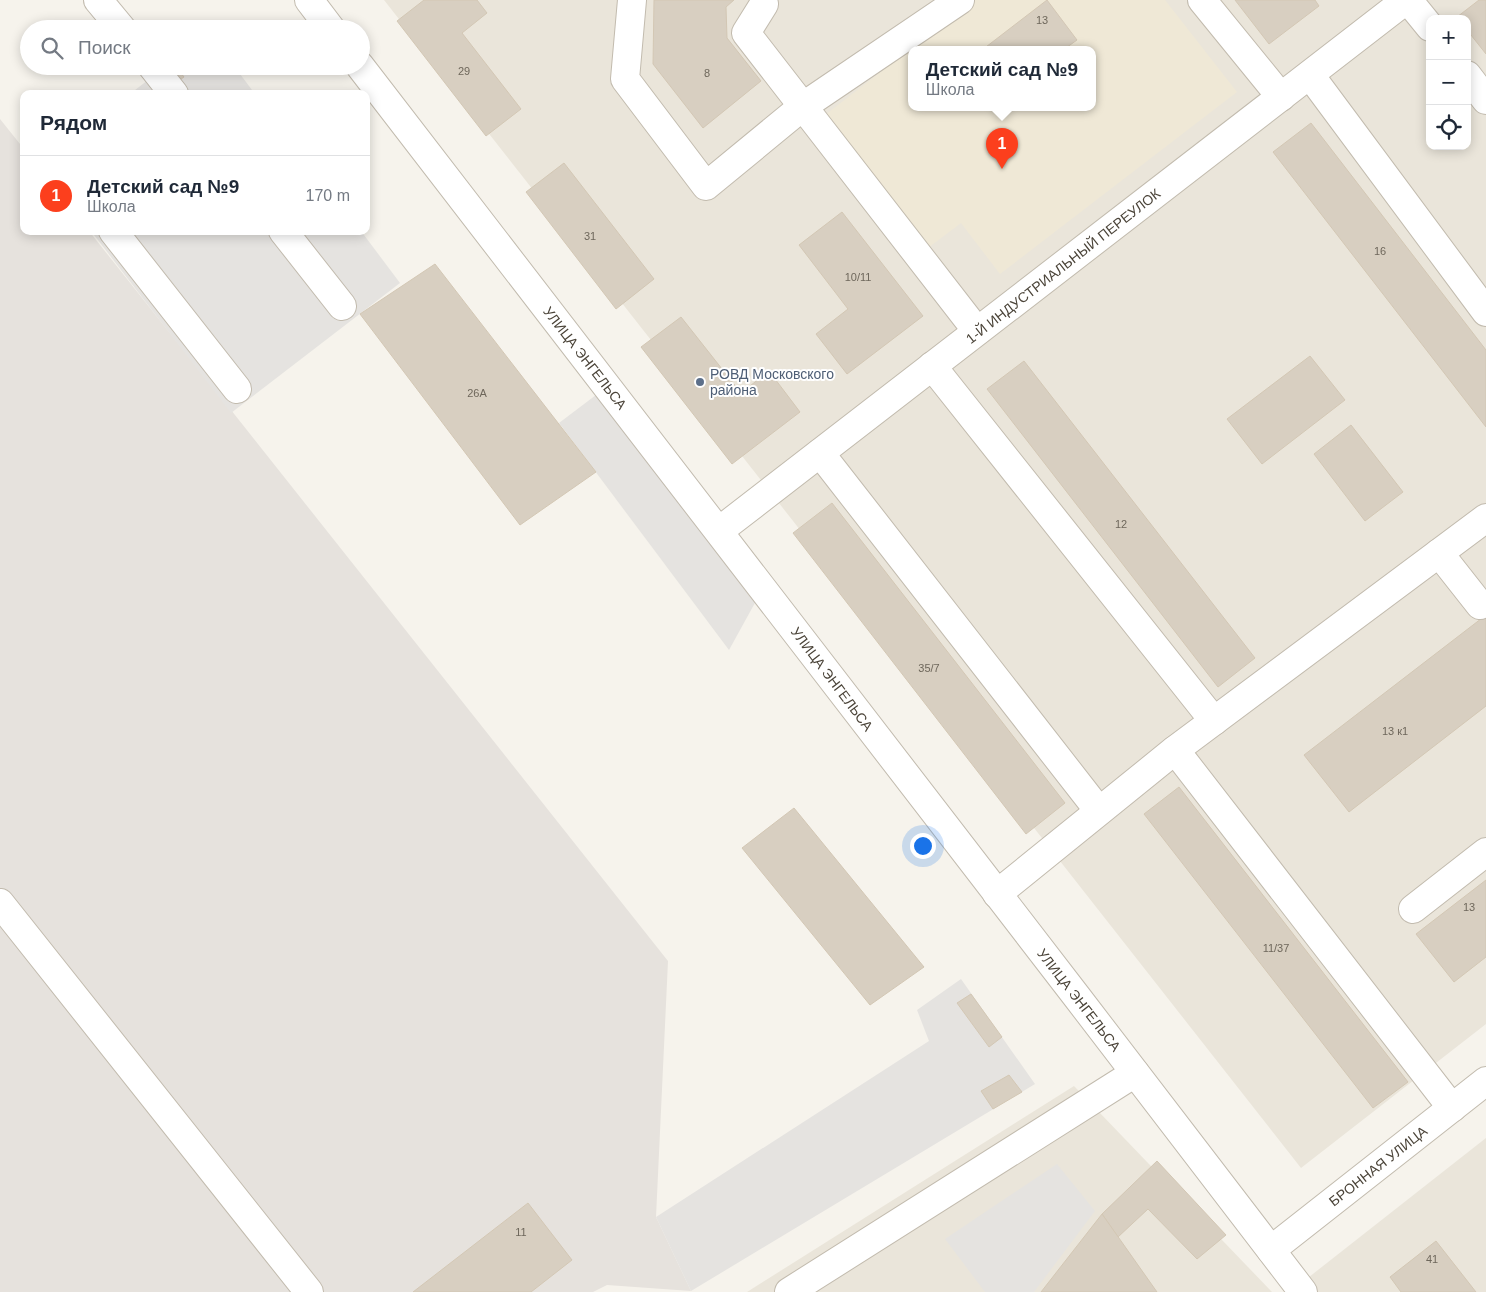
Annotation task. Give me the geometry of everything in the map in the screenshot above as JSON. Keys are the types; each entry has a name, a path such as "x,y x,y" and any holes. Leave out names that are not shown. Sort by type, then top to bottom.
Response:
{"street":[{"path":"98,0 115,20"},
{"path":"309,0 325,20"},
{"path":"632,0 626,79 706,186 802,107 960,0"},
{"path":"1202,0 1281,97"},
{"path":"1407,0 1426,22"},
{"name":"1-Й ИНДУСТРИАЛЬНЫЙ ПЕРЕУЛОК","path":"704,520 820,453 1407,0"},
{"path":"764,4 746,34 977,331"},
{"path":"159,75 171,90"},
{"name":"УЛИЦА ЭНГЕЛЬСА","path":"367,75 704,520 997,894 1303,1292"},
{"path":"1310,75 1486,312"},
{"path":"1471,81 1486,100"},
{"path":"116,235 237,389"},
{"path":"286,235 342,306"},
{"path":"932,366 1214,721"},
{"path":"820,453 1099,811"},
{"path":"997,894 1175,750 1486,518"},
{"path":"1439,553 1480,605"},
{"path":"1175,750 1452,1108"},
{"path":"1413,909 1486,852"},
{"path":"0,903 309,1292"},
{"path":"788,1292 1135,1073"},
{"name":"БРОННАЯ УЛИЦА","path":"1270,1250 1486,1081"}],"shaded area":[{"path":"384,0 1486,0 1486,1024 1301,1168"},
{"path":"974,0 1165,0 1237,92 1000,274 961,223 928,248 825,115 908,51 908,111 1096,111 1096,46 914,46"},
{"path":"154,75 241,75 252,90 135,90"},
{"path":"0,119 20,144 20,235 92,235 668,961 656,1217 691,1291 607,1285 593,1292 0,1292"},
{"path":"94,235 364,235 400,283 231,413"},
{"path":"596,395 756,601 729,650 559,423"},
{"path":"961,979 1035,1084 691,1291 656,1217 929,1041 917,1010"},
{"path":"1074,1086 1272,1292 747,1292"},
{"path":"1486,1138 1486,1292 1290,1292"},
{"path":"1057,1164 1095,1211 1034,1292 985,1292 945,1239"}],"building":[{"path":"424,0 477,0 487,13 462,33 521,109 486,136 397,21"},
{"path":"654,0 734,0 726,7 727,38 761,81 703,128 653,64"},
{"path":"1047,0 1077,40 1069,46 987,46"},
{"path":"1235,0 1315,0 1319,6 1269,44"},
{"path":"1479,0 1486,0 1486,54 1471,35 1471,15 1460,15"},
{"path":"168,75 182,75 184,77 174,84"},
{"path":"1311,123 1486,350 1486,427 1273,152"},
{"path":"564,163 654,279 616,309 526,192"},
{"path":"842,212 923,316 847,374 816,334 848,309 799,245"},
{"path":"435,264 596,472 520,525 360,314"},
{"name":"РОВД Московского района","path":"681,317 741,393 769,371 800,412 732,464 641,347"},
{"path":"1310,356 1345,400 1262,464 1227,419"},
{"path":"1024,361 1255,658 1218,687 987,389"},
{"path":"1351,425 1403,492 1365,521 1314,454"},
{"path":"832,503 1065,803 1026,834 793,533"},
{"path":"1486,615 1486,706 1349,812 1304,755"},
{"path":"1179,787 1408,1082 1373,1108 1144,814"},
{"path":"794,808 924,967 870,1005 742,848"},
{"path":"1486,880 1486,957 1454,982 1416,934"},
{"path":"971,994 1002,1037 989,1047 957,1003"},
{"path":"1009,1075 1022,1092 993,1109 981,1091"},
{"path":"1157,1161 1226,1235 1197,1259 1148,1209 1118,1237 1102,1214"},
{"path":"528,1203 572,1260 531,1292 413,1292"},
{"path":"1102,1214 1157,1292 1041,1292"},
{"path":"1436,1241 1476,1292 1401,1292 1390,1277"}],"place":[{"name":"Детский сад №9","path":"1002,169"},
{"name":"РОВД Московского района","path":"700,382"}]}
